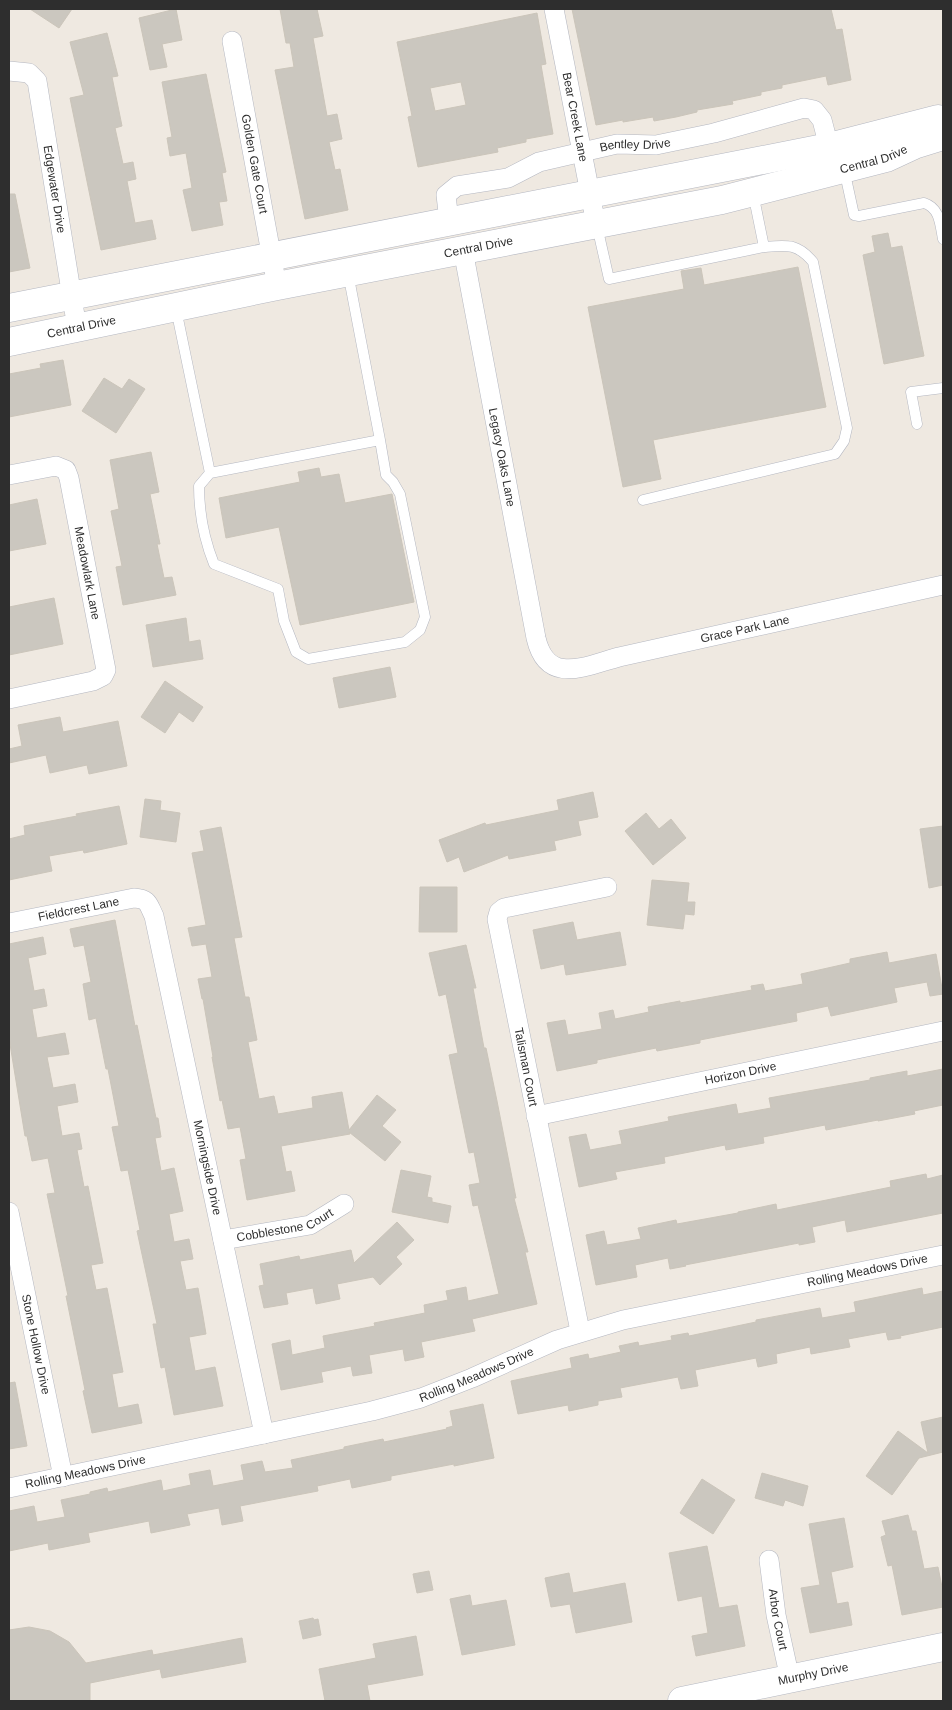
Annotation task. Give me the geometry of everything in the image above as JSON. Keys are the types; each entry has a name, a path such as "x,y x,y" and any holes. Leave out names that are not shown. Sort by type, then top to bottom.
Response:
{"main road":[{"name":"Central Drive","path":"9,342 277,286 722,200 752,192 836,157 943,118"},
{"name":"Central Drive","path":"9,308 271,255 590,194 836,157 886,158 914,145 943,136"},
{"path":"886,158 927,149 943,149"},
{"name":"Murphy Drive","path":"682,1701 943,1647"}],"street":[{"name":"Bear Creek Lane","path":"554,9 596,224"},
{"name":"Golden Gate Court","path":"232,41 277,286"},
{"name":"Edgewater Drive","path":"9,71 30,73 37,81 77,328"},
{"name":"Bentley Drive","path":"449,221 446,195 457,186 508,178 540,162 617,144 656,145 714,133 804,108 814,110 822,120 836,157"},
{"name":"Legacy Oaks Lane","path":"463,250 536,638 539,650 547,662"},
{"name":"Meadowlark Lane","path":"9,475 56,466 66,470 106,670 103,676 93,681 9,699"},
{"name":"Grace Park Lane","path":"547,662 558,668 574,669 943,586"},
{"name":"Talisman Court","path":"580,1332 497,919 499,912 504,908 607,887"},
{"name":"Fieldcrest Lane","path":"9,923 134,898 144,899 148,902"},
{"name":"Morningside Drive","path":"148,902 154,916 264,1434"},
{"name":"Horizon Drive","path":"536,1116 943,1031"},
{"name":"Cobblestone Court","path":"223,1240 310,1225 344,1204"},
{"name":"Stone Hollow Drive","path":"9,1212 64,1477"},
{"name":"Rolling Meadows Drive","path":"9,1488 372,1411 421,1398 472,1378 557,1340 622,1320 943,1255"},
{"name":"Arbor Court","path":"769,1560 776,1615 790,1679"}],"lane":[{"path":"836,157 854,215 859,216 924,203 931,205 937,211 943,239"},
{"path":"752,192 764,247"},
{"path":"596,224 609,278 764,247 789,245 805,252 813,262 847,428 844,441 835,454 643,500"},
{"path":"348,272 380,440 386,475 400,494 424,617 420,630 405,642 308,659 296,652 284,621 278,589 214,564 207,546 199,501 199,486 210,473 380,440"},
{"path":"176,308 210,473"},
{"path":"917,424 911,392 943,388"}],"building":[{"path":"30,9 72,9 59,28"},
{"path":"176,9 182,40 162,44 167,67 150,70 139,18"},
{"path":"280,9 317,9 323,36 313,38 327,116 337,114 342,139 329,142 335,170 340,169 348,210 305,219 275,70 294,67 290,43 286,43"},
{"path":"572,9 831,9 836,30 842,29 851,80 828,85 826,76 782,85 782,88 761,92 761,95 732,101 733,104 697,110 697,112 676,117 654,121 653,117 623,122 623,120 596,125"},
{"path":"537,13 546,64 541,65 553,134 526,139 526,142 497,148 498,152 418,167 408,117 412,116 397,42","holes":["461,82 466,105 435,111 430,88"]},
{"path":"107,33 118,76 112,77 122,126 115,128 123,164 133,162 136,179 127,181 135,223 152,220 156,239 101,250 70,98 84,95 70,42"},
{"path":"206,74 226,172 222,173 227,201 219,202 223,225 192,231 183,190 192,188 186,153 170,156 167,138 172,137 162,82"},
{"path":"9,194 15,194 30,268 9,272"},
{"path":"888,233 891,248 902,246 924,356 884,364 863,255 875,252 872,236"},
{"path":"798,267 826,407 653,440 661,479 623,487 588,307 684,289 681,271 701,268 704,285"},
{"path":"63,360 71,405 9,417 9,374 41,368 40,364"},
{"path":"104,378 122,389 129,379 145,389 116,433 82,411"},
{"path":"151,452 159,492 150,494 160,544 157,544 164,578 172,577 176,595 123,605 116,567 122,566 111,511 119,509 110,460"},
{"path":"319,468 321,477 339,474 345,503 392,494 414,602 300,625 279,527 226,538 219,498 300,482 298,472"},
{"path":"37,499 46,544 9,551 9,505"},
{"path":"54,598 63,644 9,655 9,607"},
{"path":"186,618 189,642 200,640 203,659 153,667 146,625"},
{"path":"390,667 396,697 339,708 333,678"},
{"path":"165,681 203,707 193,722 179,712 165,733 141,717"},
{"path":"60,717 63,732 118,721 127,766 89,774 87,765 50,773 46,755 9,763 9,749 22,746 18,725"},
{"path":"593,792 598,817 578,821 581,835 554,841 556,850 509,859 508,855 464,872 459,857 447,862 439,840 485,823 486,825 559,810 557,800"},
{"path":"145,799 161,801 160,810 180,813 176,842 140,837"},
{"path":"119,806 127,844 84,853 83,850 49,856 52,871 9,880 9,839 25,835 24,826"},
{"path":"646,813 659,829 671,819 686,838 653,865 625,831"},
{"path":"943,826 943,885 929,888 920,829"},
{"path":"221,827 242,937 234,938 245,997 249,997 257,1040 248,1042 259,1099 274,1096 278,1114 313,1108 312,1097 342,1092 349,1130 377,1095 396,1110 382,1126 401,1142 385,1161 349,1132 350,1134 281,1146 286,1172 291,1171 295,1191 247,1200 240,1160 246,1159 240,1127 228,1129 222,1100 220,1101 198,979 212,977 206,944 192,946 188,928 206,925 192,853 204,851 200,831"},
{"path":"652,880 689,883 687,902 695,902 694,915 685,914 683,929 647,925"},
{"path":"420,887 457,887 457,932 419,932"},
{"path":"115,920 135,1026 137,1025 156,1118 158,1118 161,1137 155,1138 161,1171 174,1168 183,1211 169,1214 174,1242 189,1239 193,1259 180,1261 186,1290 198,1288 206,1334 189,1337 195,1371 215,1367 223,1406 174,1415 165,1367 161,1368 153,1324 157,1324 137,1231 140,1230 128,1170 121,1171 112,1127 119,1126 108,1069 106,1069 96,1018 89,1020 83,984 91,982 84,945 74,947 70,929"},
{"path":"573,922 577,940 620,932 626,965 566,975 564,964 541,969 533,930"},
{"path":"43,937 46,954 28,958 34,991 44,989 47,1006 32,1009 37,1038 65,1033 69,1054 47,1057 53,1088 75,1084 78,1102 57,1106 62,1136 79,1133 82,1149 77,1150 84,1187 88,1186 103,1263 91,1265 96,1290 107,1288 123,1372 112,1374 118,1408 138,1404 142,1423 92,1433 66,1296 68,1296 47,1194 55,1193 48,1158 32,1161 27,1136 25,1136 9,1038 9,944"},
{"path":"466,945 476,988 473,988 484,1048 486,1048 497,1101 516,1198 514,1198 528,1252 525,1252 537,1304 472,1319 475,1331 421,1342 424,1357 405,1361 403,1349 369,1355 372,1373 353,1376 351,1366 321,1372 323,1382 281,1390 272,1344 290,1340 292,1355 325,1348 323,1336 375,1326 374,1323 425,1313 424,1305 448,1300 446,1291 466,1287 468,1301 499,1294 478,1205 473,1206 469,1185 480,1183 474,1152 469,1153 449,1055 458,1053 446,994 439,996 429,953"},
{"path":"887,952 889,963 936,954 943,994 930,996 927,982 894,988 897,1002 831,1016 828,1006 796,1013 797,1021 700,1040 700,1043 657,1051 656,1048 597,1060 597,1063 557,1071 547,1023 565,1020 568,1035 602,1029 599,1013 613,1010 615,1019 649,1012 648,1007 752,990 751,986 763,984 765,991 803,984 801,974 850,963 850,959"},
{"path":"943,1069 943,1105 914,1111 915,1114 878,1121 826,1130 825,1125 763,1137 764,1143 726,1150 725,1145 664,1157 665,1163 615,1172 617,1179 579,1187 569,1137 586,1134 590,1150 622,1144 619,1131 669,1121 668,1117 736,1104 738,1114 771,1108 769,1098 870,1080 870,1078 907,1071 907,1076"},
{"path":"401,1170 431,1176 427,1197 432,1198 432,1202 451,1206 448,1223 392,1212"},
{"path":"926,1174 927,1179 943,1175 943,1213 847,1232 845,1220 812,1227 815,1242 799,1245 799,1243 670,1269 668,1258 635,1265 637,1277 596,1285 586,1235 604,1231 607,1245 641,1239 638,1228 676,1220 677,1224 776,1204 777,1210 891,1187 890,1181"},
{"path":"397,1222 414,1240 396,1257 402,1264 380,1285 373,1277 337,1284 340,1299 316,1304 313,1288 286,1293 288,1304 264,1308 259,1286 264,1285 260,1264 299,1256 300,1260 351,1250 354,1263"},
{"path":"922,1288 923,1295 943,1291 943,1327 888,1340 886,1332 848,1339 850,1347 811,1354 810,1347 776,1354 777,1363 758,1367 756,1358 695,1370 698,1386 681,1389 678,1377 620,1388 622,1397 598,1401 598,1405 569,1411 568,1405 518,1414 511,1381 572,1368 570,1358 588,1354 589,1359 621,1352 619,1346 638,1342 639,1346 672,1340 671,1336 688,1333 689,1336 756,1322 756,1320 820,1308 822,1318 856,1312 854,1302"},
{"path":"15,1382 27,1446 9,1449 9,1383"},
{"path":"483,1404 494,1458 391,1476 391,1480 352,1488 350,1479 317,1486 318,1491 240,1506 243,1521 222,1525 219,1508 187,1514 190,1525 151,1533 149,1521 88,1533 90,1542 49,1550 48,1543 9,1551 9,1511 34,1506 37,1522 65,1517 61,1500 90,1494 90,1492 107,1488 108,1492 161,1480 163,1491 191,1485 189,1474 210,1470 213,1486 244,1480 241,1465 262,1461 265,1472 293,1468 291,1460 383,1439 384,1442 447,1429 453,1426 450,1411"},
{"path":"943,1417 943,1452 919,1458 892,1495 866,1476 898,1431 928,1453 921,1422"},
{"path":"762,1473 808,1486 803,1506 785,1500 783,1506 755,1498"},
{"path":"702,1479 735,1500 713,1534 680,1513"},
{"path":"908,1515 912,1531 916,1531 924,1569 938,1567 943,1586 943,1607 902,1615 892,1565 888,1566 881,1537 886,1535 882,1521"},
{"path":"844,1518 853,1567 831,1572 837,1604 848,1602 852,1625 810,1633 801,1588 820,1585 809,1524"},
{"path":"707,1546 719,1608 737,1605 745,1646 696,1656 692,1636 708,1633 702,1596 678,1601 669,1553"},
{"path":"429,1571 433,1590 417,1593 413,1574"},
{"path":"569,1573 573,1593 625,1583 632,1622 576,1633 570,1604 551,1607 545,1578"},
{"path":"470,1595 472,1606 506,1600 515,1645 462,1655 450,1599"},
{"path":"313,1618 314,1620 318,1619 321,1635 303,1639 299,1621"},
{"path":"29,1627 50,1631 69,1642 86,1663 152,1650 153,1655 242,1638 246,1662 162,1678 160,1669 90,1683 90,1701 9,1701 9,1630"},
{"path":"416,1636 423,1675 367,1685 370,1701 325,1701 319,1669 376,1658 373,1644"}]}
